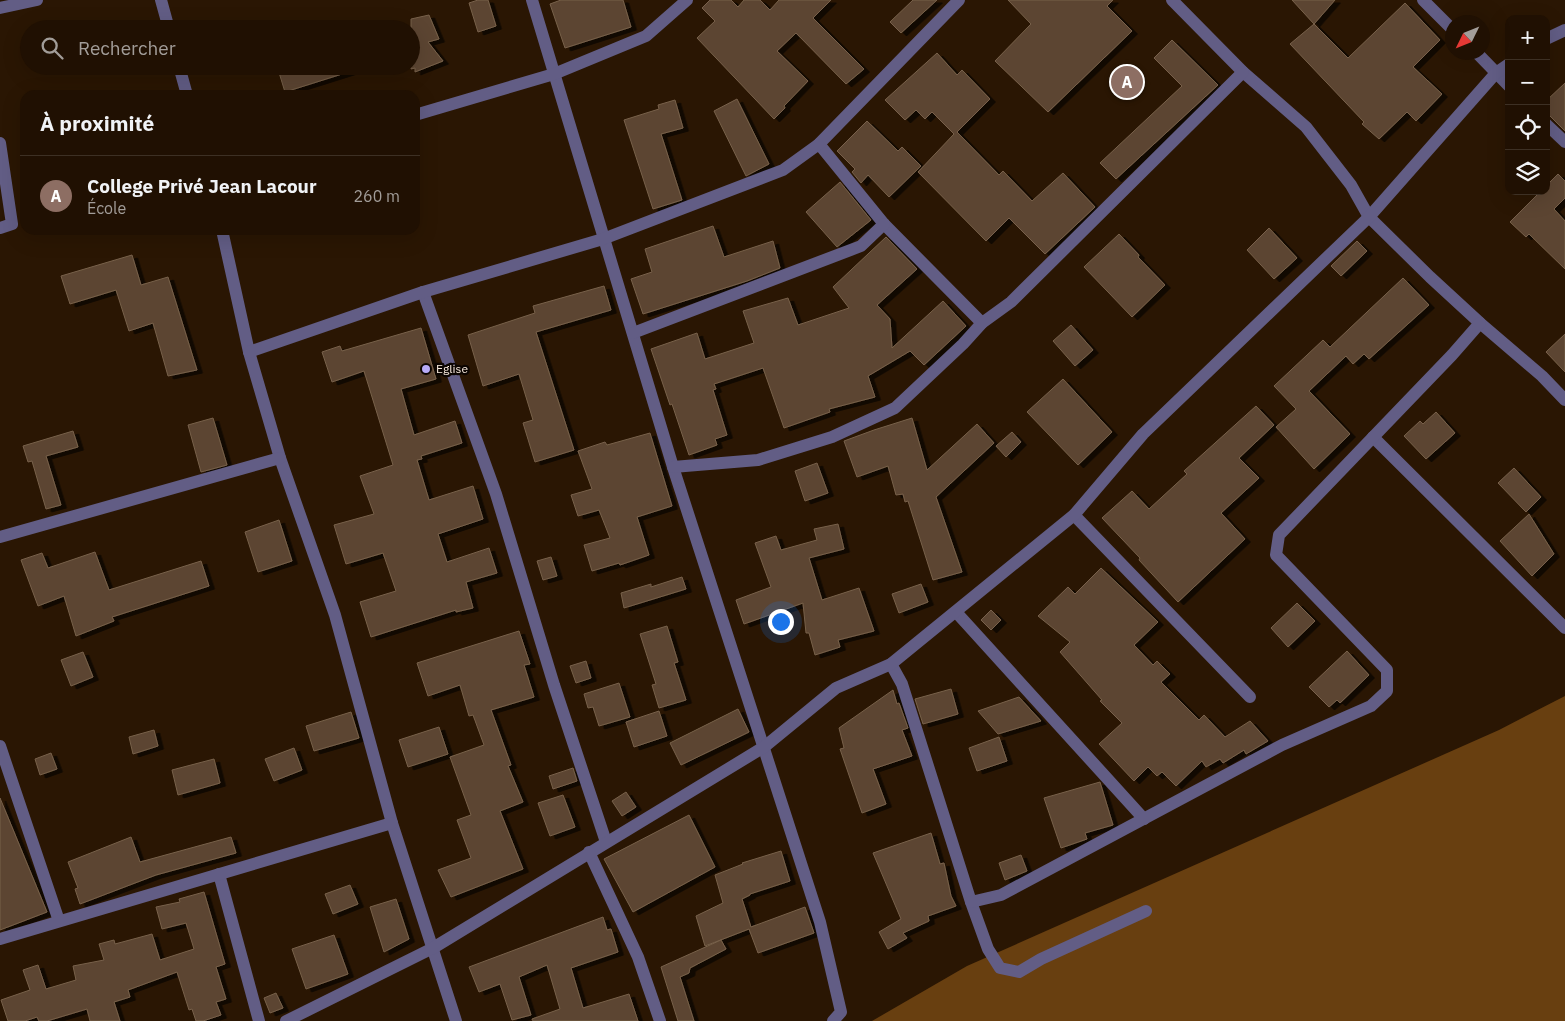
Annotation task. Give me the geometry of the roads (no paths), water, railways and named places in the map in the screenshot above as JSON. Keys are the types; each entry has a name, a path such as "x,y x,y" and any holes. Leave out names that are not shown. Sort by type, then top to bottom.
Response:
{"street":[{"path":"0,8 37,0"},
{"path":"161,0 167,20"},
{"path":"532,0 673,467 820,922 841,1012 833,1021"},
{"path":"420,113 554,74 646,36 687,0"},
{"path":"249,352 423,292 603,240 783,170 819,144 960,0"},
{"path":"1172,0 1243,72 1306,127 1351,185 1370,217 1430,277 1542,376 1565,400"},
{"path":"1423,0 1445,22"},
{"path":"1550,37 1565,30"},
{"path":"1484,60 1505,82"},
{"path":"286,1021 433,948 764,747 836,688 891,664 1074,515 1144,434 1370,217 1496,73 1505,67"},
{"path":"673,467 758,460 832,436 895,408 964,344 982,323 1011,302 1243,72"},
{"path":"181,75 186,90"},
{"path":"1550,128 1565,142"},
{"path":"0,143 12,224 0,228"},
{"path":"819,144 884,224 982,323"},
{"path":"633,333 861,246 884,224"},
{"path":"223,235 249,352 280,458 335,615 392,823 456,1021"},
{"path":"423,292 496,494 554,684 606,842"},
{"path":"971,902 1001,895 1282,745 1371,706 1387,692 1387,670 1276,555 1279,535 1452,355 1480,323"},
{"path":"1373,437 1565,628"},
{"path":"0,537 280,458"},
{"path":"1074,515 1250,696"},
{"path":"956,612 1144,819"},
{"path":"891,664 902,684 971,902 988,949 1000,968 1019,972 1041,959 1146,911"},
{"path":"0,746 59,921"},
{"path":"0,940 392,823"},
{"path":"589,852 638,957 660,1021"},
{"path":"219,874 259,1021"}],"place":[{"name":"College Privé Jean Lacour","path":"1127,82"},
{"name":"Eglise","path":"426,369"}]}
